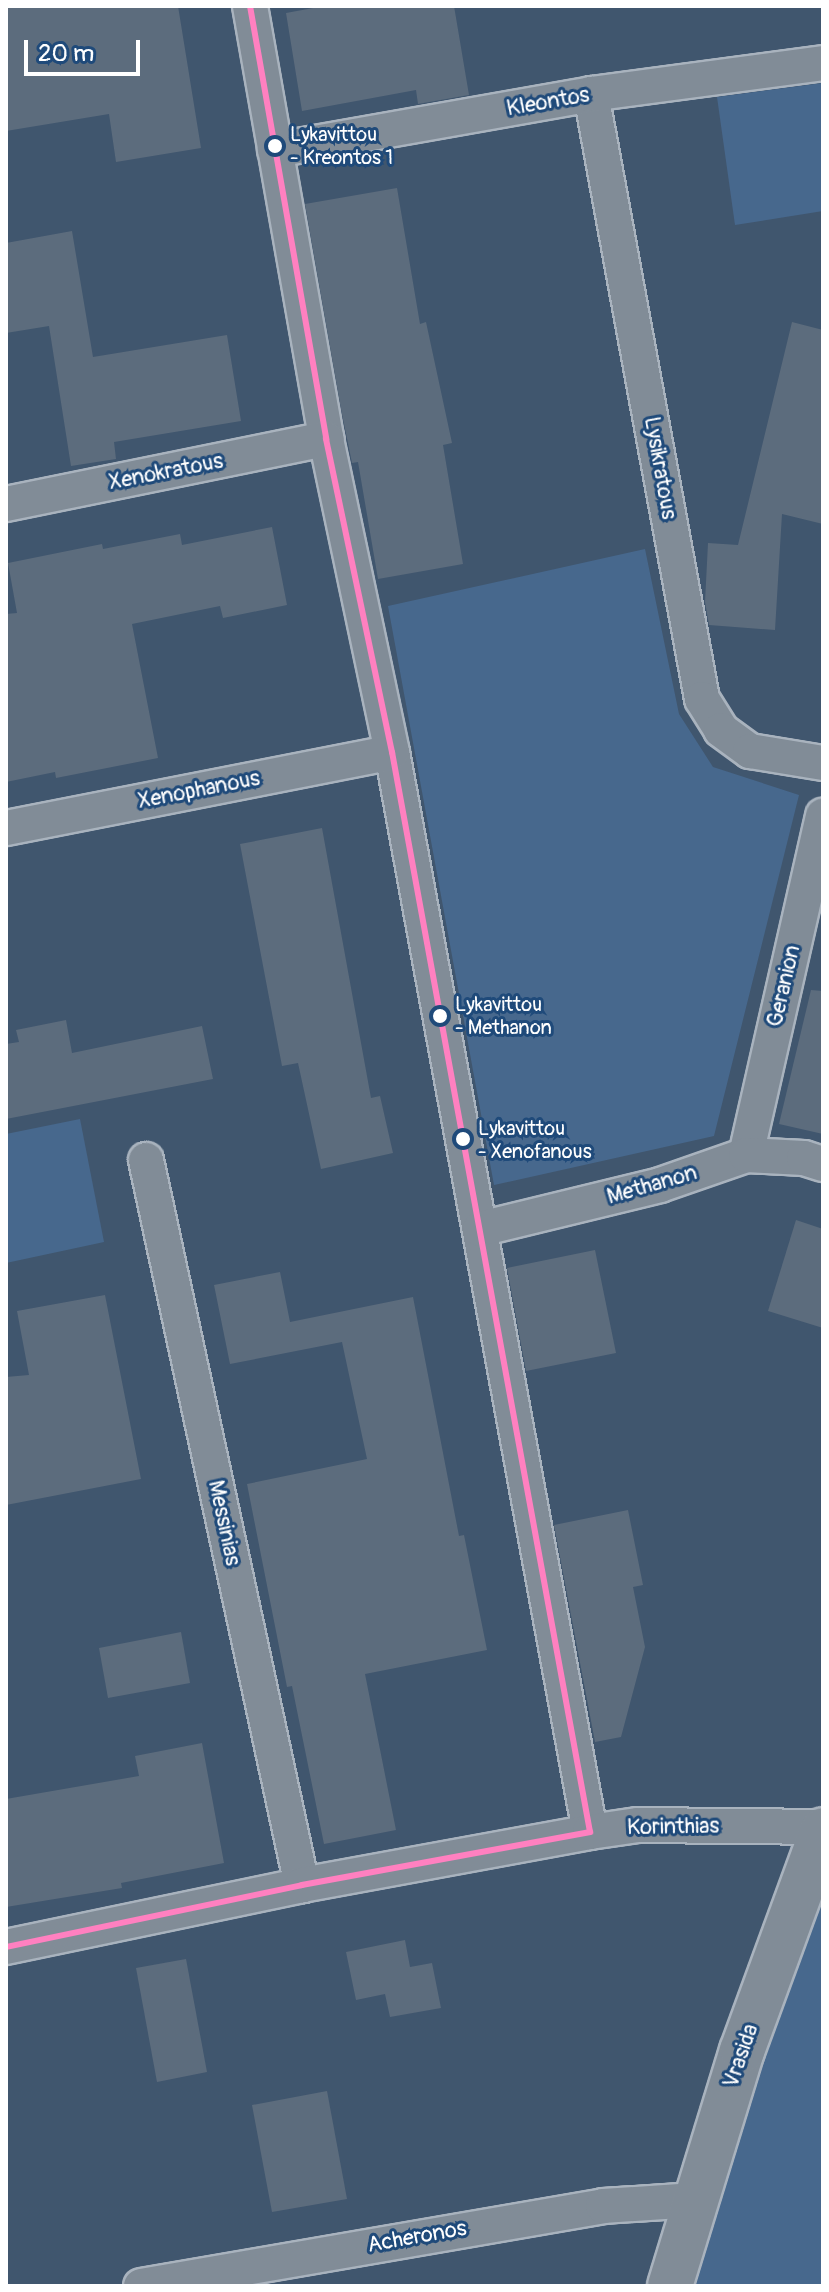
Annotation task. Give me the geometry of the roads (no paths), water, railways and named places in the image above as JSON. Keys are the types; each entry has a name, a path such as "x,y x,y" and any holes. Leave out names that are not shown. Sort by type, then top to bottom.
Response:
{"street":[{"path":"250,6 326,439 392,752 590,1832"},
{"name":"Kleontos","path":"275,150 591,94 823,63"},
{"name":"Lysikratous","path":"591,94 702,699 721,730 750,751 823,763"},
{"name":"Xenokratous","path":"6,504 326,439"},
{"name":"Xenophanous","path":"6,828 392,752"},
{"name":"Geranion","path":"746,1155 823,816"},
{"name":"Methanon","path":"480,1229 660,1185 746,1155 804,1158 823,1164"},
{"name":"Messinias","path":"146,1160 302,1885"},
{"name":"Korinthias","path":"6,1947 302,1885 638,1825 823,1828"},
{"name":"Vrasida","path":"670,2286 742,2051 823,1828"},
{"name":"Acheronos","path":"141,2286 311,2271 603,2206 695,2200"}],"place":[{"name":"Lykavittou - Kreontos 1","path":"275,146"},
{"name":"Lykavittou - Methanon","path":"440,1016"},
{"name":"Lykavittou - Xenofanous","path":"463,1139"}]}
